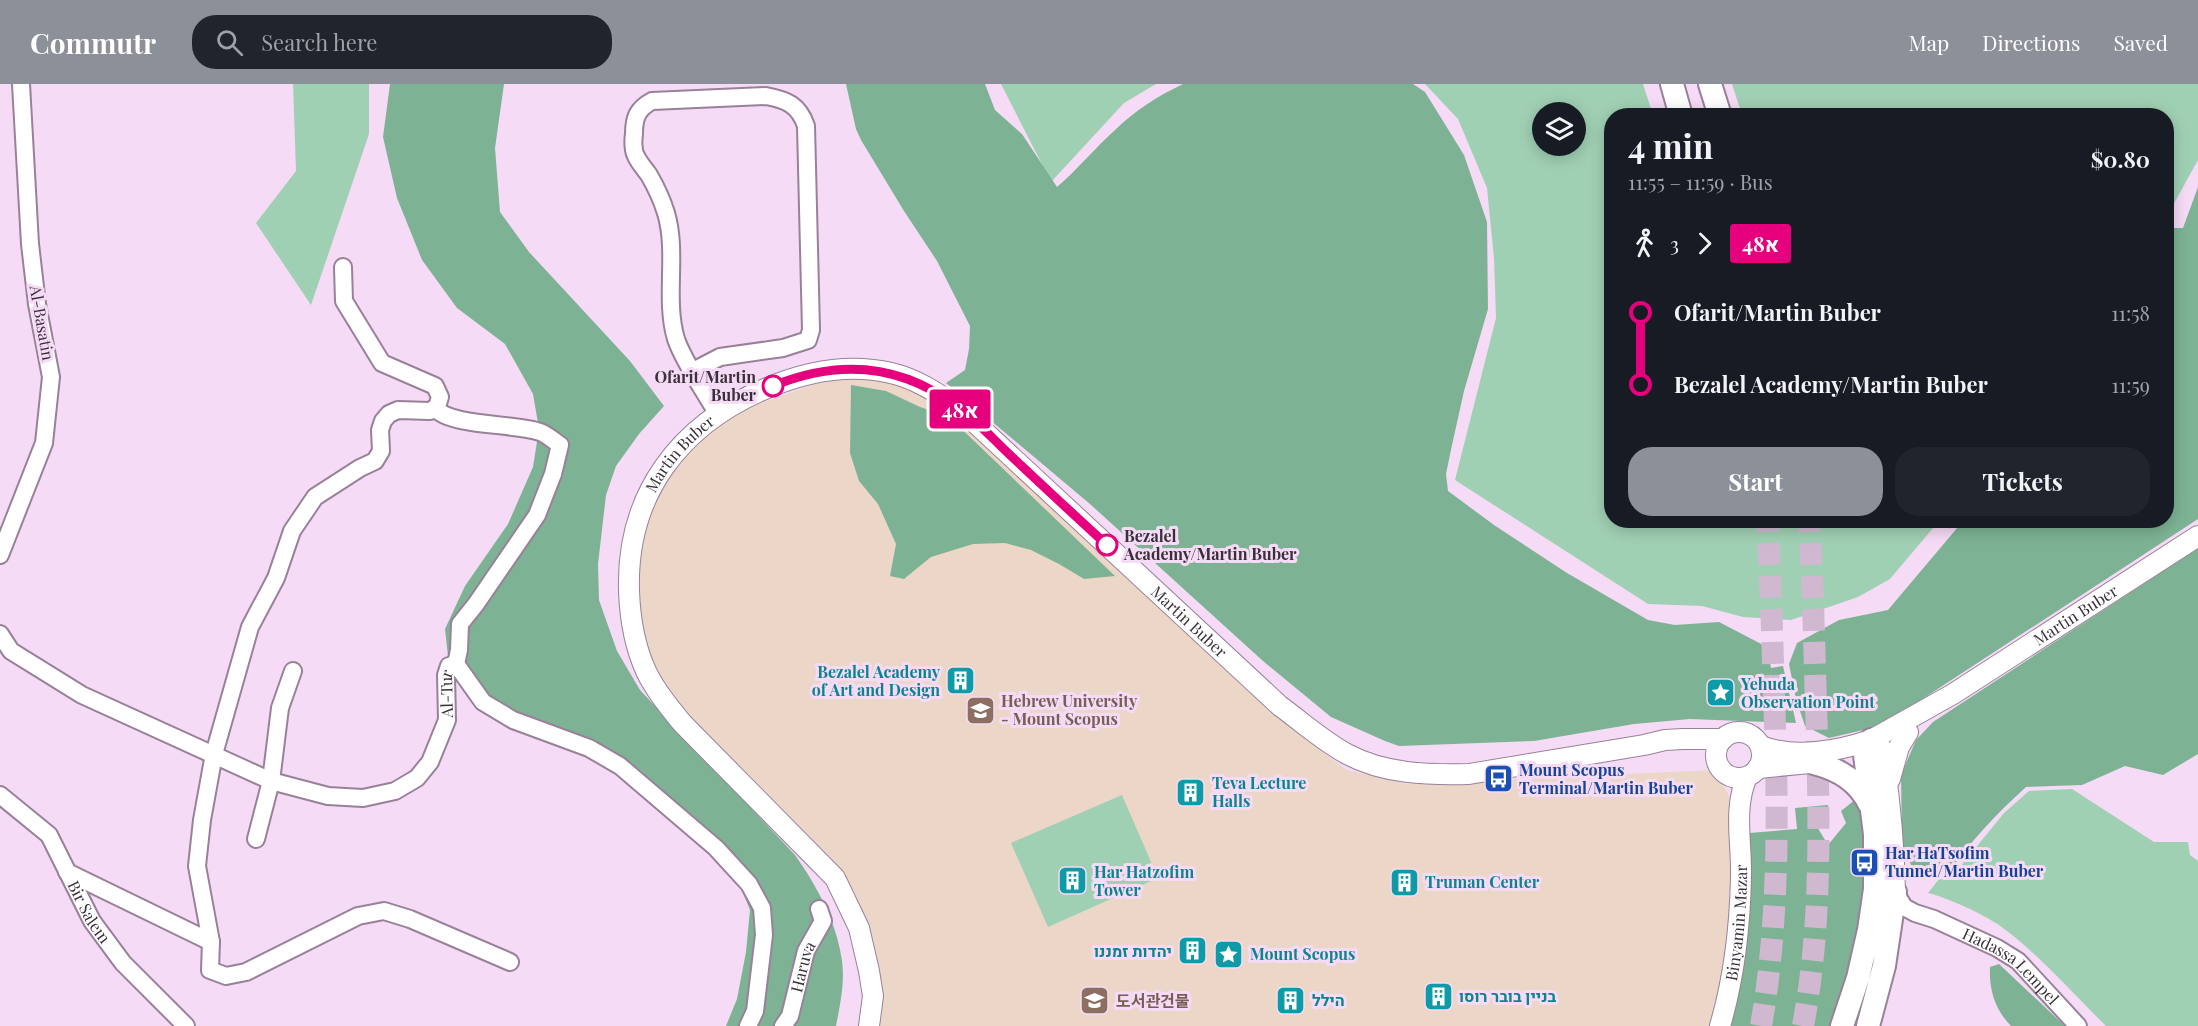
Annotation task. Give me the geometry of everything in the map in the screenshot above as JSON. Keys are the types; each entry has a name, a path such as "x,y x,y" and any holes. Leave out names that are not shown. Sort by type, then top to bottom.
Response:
{"main road":[{"path":"1672,84 1679,108"},
{"path":"1710,84 1718,108"},
{"path":"1842,1026 1858,978 1875,889 1873,748"},
{"path":"1814,763 1837,770 1850,779 1863,793 1873,814"},
{"path":"1868,1026 1886,951 1894,892"}],"street":[{"name":"Al-Basatin","path":"0,555 44,443 51,376 37,304 30,244 21,84"},
{"path":"693,371 720,357 783,348 808,340 811,330 806,126 797,108 780,99 766,96 652,101 636,113 635,155 652,182 666,213 670,233 673,322 677,340 693,371 718,415"},
{"path":"343,267 344,301 382,363 435,386 440,397 435,408 430,411 398,410 389,414 380,430 381,451 375,461 315,497 292,531 276,578 250,627 214,754 202,820 197,866 211,942 210,970 226,976 246,972 358,916 384,911 411,919 510,962"},
{"name":"Martin Buber","path":"869,1026 873,996 869,971 859,928 835,878 682,723 650,679 636,639 629,603 631,542 642,504 652,484 678,448 718,415 742,400 785,381 820,372 857,369 878,370 925,385 959,408 1280,706 1332,745 1364,762 1412,772 1440,775 1468,774 1644,746 1665,740 1723,739"},
{"path":"435,408 441,415 543,433 560,445 553,474 537,515 460,624 456,664"},
{"name":"Martin Buber","path":"1761,746 1780,752 1809,752 1848,746 1873,748 2198,536"},
{"name":"Al-Tur","path":"0,634 12,651 82,695 271,781 328,796 363,798 395,791 417,778 430,762 447,720 446,675 449,666 456,664 483,702 513,720 589,748 620,766 716,848 749,884 762,908 764,935 756,1011 748,1026"},
{"path":"256,839 271,781 280,708 293,671"},
{"name":"Martin Buber","path":"1753,772 1850,760 1908,732 1953,694"},
{"path":"1744,732 1751,735 1761,746 1762,761 1753,772 1733,777 1721,767 1716,753 1723,739 1729,734 1744,732"},
{"path":"1888,788 1897,754 1908,732"},
{"name":"Martin Buber","path":"1644,746 1685,747 1705,753 1721,767"},
{"path":"1873,748 1888,788 1894,858 1894,892"},
{"name":"Binyamin Mazar","path":"1721,767 1734,793 1739,819"},
{"name":"Binyamin Mazar","path":"1720,1026 1733,969 1741,876 1739,819 1741,796 1753,772"},
{"name":"Bir Salem","path":"0,795 49,835 92,921 123,963 186,1026"},
{"path":"67,872 211,942"},
{"name":"Hadassa Lempel","path":"1894,892 1904,907 1997,948 2018,961 2078,1026"},
{"name":"Haruva","path":"783,1026 789,1016 806,951 823,921 819,909"},
{"name":"Hadassa Lempel","path":"1886,951 1897,928 1903,922 1910,919 1934,919"}],"shaded area":[{"name":"Hebrew University - Mount Scopus","path":"866,376 921,394 950,414 1325,754 1347,770 1407,784 1715,770 1729,796 1734,888 1729,971 1714,1026 858,1026 864,1003 853,898 837,864 697,725 673,695 654,663 642,627 638,593 638,554 644,523 675,464 701,438 743,409 818,383"}],"green space":[{"path":"293,84 369,84 369,134 311,305 256,223 296,171"},
{"path":"390,84 504,84 495,148 500,212 529,252 630,361 664,406 639,434 616,466 606,495 598,564 599,600 617,651 640,690 795,855 811,879 831,919 842,961 842,986 836,1026 726,1026 737,999 746,952 750,910 739,883 707,844 589,743 496,706 465,681 448,656 445,629 465,586 508,524 533,467 539,429 533,394 505,344 457,308 422,260 397,198 383,137"},
{"path":"846,84 985,84 995,110 1022,134 1057,187 1130,117 1155,99 1183,84 1413,84 1425,92 1464,155 1487,222 1488,309 1464,391 1452,445 1446,474 1448,491 1494,525 1567,573 1648,620 1675,625 1719,622 1767,647 1771,668 1783,666 1796,723 1690,719 1634,724 1534,741 1399,746 1331,717 1263,661 1090,504 946,383 965,370 970,326 937,261 861,140 856,129"},
{"path":"1001,84 1156,84 1124,103 1051,182"},
{"path":"1425,84 1643,84 1651,108 1604,108 1604,528 1933,528 1890,579 1858,597 1791,620 1743,617 1702,606 1648,604 1455,480 1496,318 1494,258 1487,188 1458,119"},
{"path":"1732,84 2198,84 2198,160 2174,204 2174,108 1740,108"},
{"path":"2198,187 2198,519 1904,711 1872,728 1829,738 1805,726 1796,699 1789,664 1797,643 1839,620 1888,610 1957,528 2174,528 2174,228 2183,228"},
{"path":"851,385 886,391 920,407 949,417 1115,576 1084,579 1031,550 1005,543 973,544 931,557 904,579 890,576 896,544 878,504 859,481 850,453"},
{"path":"2198,548 2198,754 2163,775 2125,766 2082,785 2026,787 1984,829 1947,875 1928,874 1912,867 1902,844 1901,775 1916,740 1933,722"},
{"path":"2072,789 2154,842 2188,842 2190,855 2198,861 2198,1026 2106,1026 2041,960 1999,925 1964,906 1928,893 1939,879 1951,878 2004,813 2029,791"},
{"path":"1122,795 1158,878 1048,927 1011,843"},
{"path":"1856,799 1866,826 1864,907 1853,965 1834,1026 1726,1026 1749,833 1797,829 1795,808 1828,805 1828,813 1816,825 1828,845 1846,823 1841,811"},
{"path":"1999,964 2065,1026 2011,1026 1997,1006 1992,992 1990,967"}],"tunnel":[{"path":"1761,1026 1772,944 1777,819 1768,528"},
{"path":"1803,1026 1814,946 1818,865 1817,743 1809,528"}],"bus line":[{"name":"48א","path":"773,386 802,376 838,369 878,370 925,385 959,408 1107,545"}],"place":[{"name":"Ofarit/Martin Buber","path":"773,386"},
{"name":"Bezalel Academy/Martin Buber","path":"1107,545"},
{"name":"Bezalel Academy of Art and Design","path":"961,681"},
{"name":"Yehuda Observation Point","path":"1720,693"},
{"name":"Hebrew University - Mount Scopus","path":"980,710"},
{"name":"Mount Scopus Terminal/Martin Buber","path":"1498,779"},
{"name":"Teva Lecture Halls","path":"1191,792"},
{"name":"Har HaTsofim Tunnel/Martin Buber","path":"1864,862"},
{"name":"Har Hatzofim Tower","path":"1073,881"},
{"name":"Truman Center","path":"1404,882"},
{"name":"יהדות זמננו","path":"1193,951"},
{"name":"Mount Scopus","path":"1229,954"},
{"name":"בניין בובר רוסו","path":"1438,996"},
{"name":"הילל","path":"1291,1000"},
{"name":"도서관건물","path":"1095,1001"}]}
